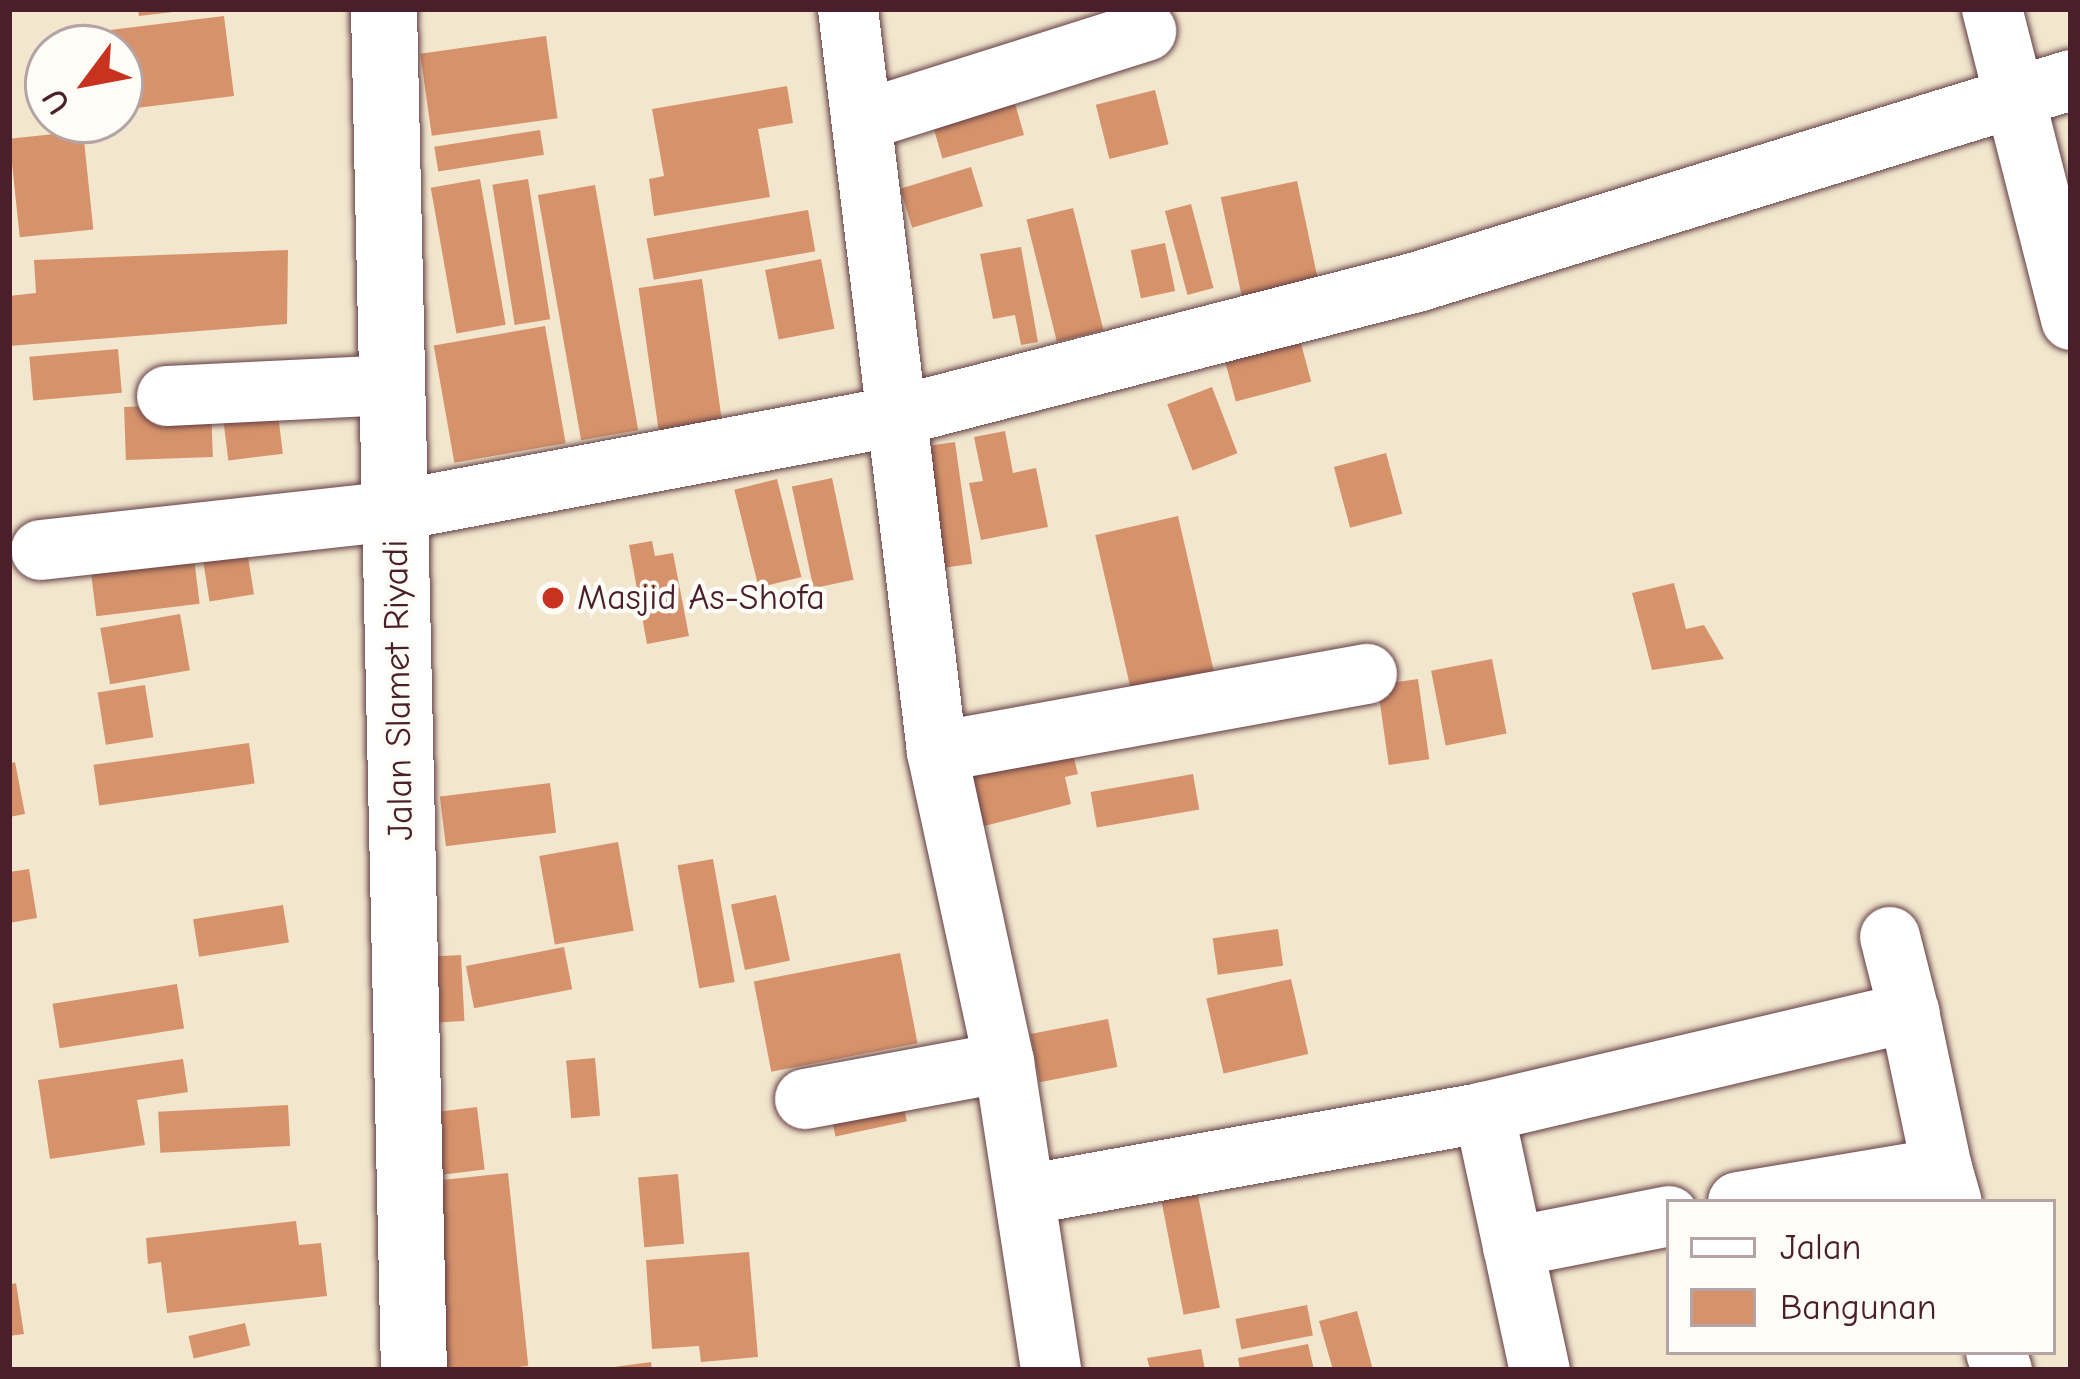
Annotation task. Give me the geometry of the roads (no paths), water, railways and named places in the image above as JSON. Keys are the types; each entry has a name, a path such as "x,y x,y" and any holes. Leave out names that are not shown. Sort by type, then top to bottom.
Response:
{"main road":[{"name":"Jalan Slamet Riyadi","path":"384,9 414,1370"}],"street":[{"path":"848,9 938,752 1004,1062 1051,1370"},
{"path":"1992,9 2071,320"},
{"path":"864,120 1146,32"},
{"path":"40,550 394,511 897,416 1417,282 2071,80"},
{"path":"167,396 390,385"},
{"path":"938,752 1367,674"},
{"path":"1775,1199 1947,1185 1890,937"},
{"path":"1025,1195 1484,1112 1909,1012"},
{"path":"805,1100 1004,1062"},
{"path":"1484,1112 1540,1370"},
{"path":"1514,1247 1666,1217"}],"place":[{"name":"Masjid As-Shofa","path":"553,598"}]}
